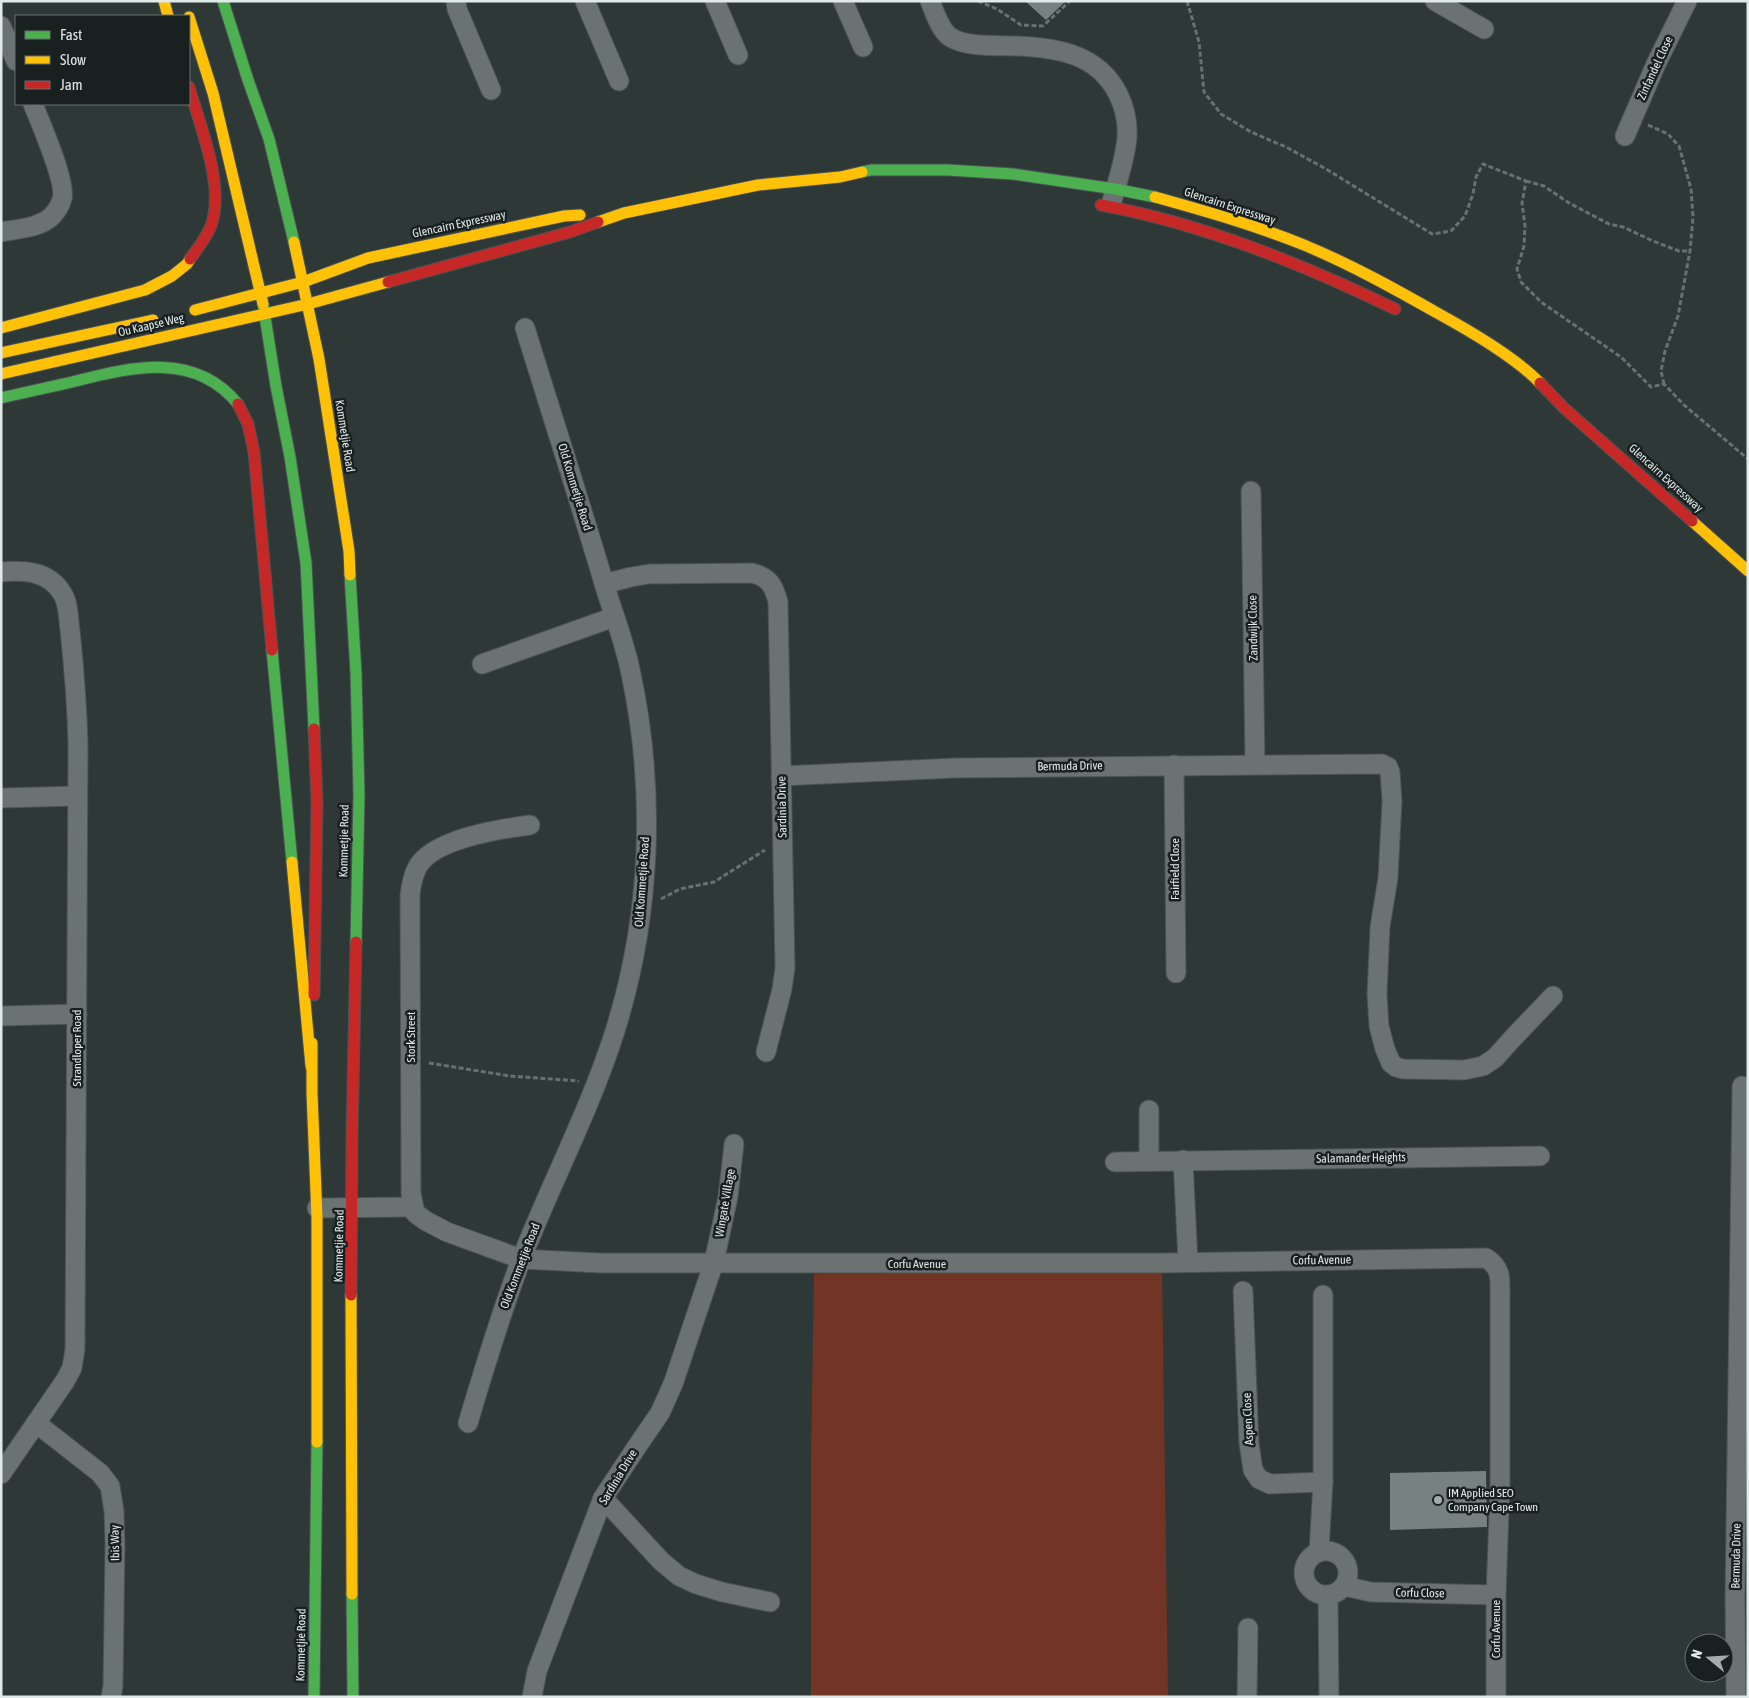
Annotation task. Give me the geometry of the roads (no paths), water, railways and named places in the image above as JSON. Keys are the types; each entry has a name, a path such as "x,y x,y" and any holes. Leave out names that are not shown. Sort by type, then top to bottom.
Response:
{"main road":[{"path":"164,1 168,15"},
{"name":"Kommetjie Road","path":"223,1 269,139 303,282 319,360 349,551 356,674 359,795 352,1136 351,1422 353,1697"},
{"name":"Kommetjie Road","path":"190,21 212,93 261,294 290,457 306,564 317,811 312,1066 317,1208 318,1377 314,1697"},
{"path":"1,328 145,290 172,276 187,264 206,236 212,222 214,202 213,169 190,89"},
{"name":"Glencairn Expressway","path":"308,304 561,235 624,213 758,184 840,177 871,170 948,170 1013,174 1113,198 1167,220 1256,248 1334,280 1405,314"},
{"name":"Glencairn Expressway","path":"840,177 910,182"},
{"name":"Glencairn Expressway","path":"1086,202 1148,195 1219,215 1304,246 1368,274 1425,305 1491,346 1537,380 1564,408 1745,564"},
{"name":"Glencairn Expressway","path":"303,282 368,258 430,244 564,216 624,213"},
{"name":"Ou Kaapse Weg","path":"182,313 303,282"},
{"name":"Ou Kaapse Weg","path":"1,374 308,304"},
{"name":"Ou Kaapse Weg","path":"1,353 163,317"},
{"path":"1,398 122,371 150,367 172,367 188,370 219,385 234,398 245,414 254,452 312,1066"},
{"name":"Glencairn Expressway","path":"1530,388 1564,408"}],"street":[{"path":"456,1 457,9 491,90"},
{"path":"585,1 618,82"},
{"path":"715,1 738,55"},
{"path":"843,1 863,46"},
{"path":"930,1 945,33 957,40 975,44 1065,51 1081,57 1101,70 1114,85 1125,112 1127,124 1126,146 1113,198"},
{"path":"1435,1 1484,29"},
{"name":"Zinfandel Close","path":"1625,136 1656,64 1687,1"},
{"path":"1,26 15,59"},
{"path":"1,232 31,226 48,219 53,215 62,199 62,184 33,105"},
{"name":"Old Kommetjie Road","path":"468,1424 496,1330 522,1259 597,1082 615,1031 633,965 642,912 647,816 646,778 631,672 525,328"},
{"name":"Zandwijk Close","path":"1251,492 1255,764"},
{"name":"Strandloper Road","path":"1,572 18,570 39,574 50,579 66,601 77,705 74,1362 70,1373 1,1474"},
{"name":"Sardinia Drive","path":"604,584 649,574 752,573 766,578 772,584 778,602 785,968 782,989 766,1052"},
{"path":"482,664 614,617"},
{"name":"Bermuda Drive","path":"781,776 955,768 1382,764 1388,767 1390,772 1392,801 1390,854 1380,927 1377,994 1379,1026 1391,1064 1403,1069 1464,1070 1483,1066 1495,1058 1553,996"},
{"name":"Fairfield Close","path":"1174,765 1176,973"},
{"path":"1,798 77,796"},
{"name":"Stork Street","path":"414,1207 411,1193 410,895 418,867 435,850 449,844 485,833 530,825"},
{"path":"1,1016 77,1014"},
{"name":"Bermuda Drive","path":"1736,1697 1735,1598 1743,1354 1745,1154 1742,1086"},
{"path":"1149,1110 1149,1161"},
{"name":"Wingate Village","path":"714,1262 728,1197 734,1144"},
{"name":"Salamander Heights","path":"1115,1162 1540,1156"},
{"path":"1183,1160 1188,1262"},
{"path":"317,1208 414,1207 415,1214 436,1227 522,1259"},
{"name":"Corfu Avenue","path":"522,1259 600,1263 849,1264 1188,1262 1482,1257 1495,1264 1498,1271 1500,1296 1500,1485 1496,1595 1496,1697"},
{"name":"Sardinia Drive","path":"532,1697 537,1671 603,1498 666,1403 714,1262"},
{"name":"Aspen Close","path":"1243,1291 1249,1443 1253,1470 1259,1479 1270,1484 1323,1482"},
{"path":"1319,1551 1323,1482 1323,1295"},
{"name":"Ibis Way","path":"36,1424 100,1473 110,1486 114,1511 115,1544 111,1697"},
{"path":"603,1498 661,1561 679,1576 696,1584 722,1592 770,1602"},
{"path":"1328,1550 1338,1553 1344,1559 1348,1568 1348,1578 1336,1591 1322,1595 1307,1586 1303,1574 1309,1558 1319,1551 1328,1550"},
{"path":"1328,1697 1336,1591"},
{"name":"Corfu Close","path":"1336,1591 1496,1595"},
{"path":"1247,1697 1248,1628"}],"place":[{"name":"IM Applied SEO Company Cape Town","path":"1438,1500"}]}
